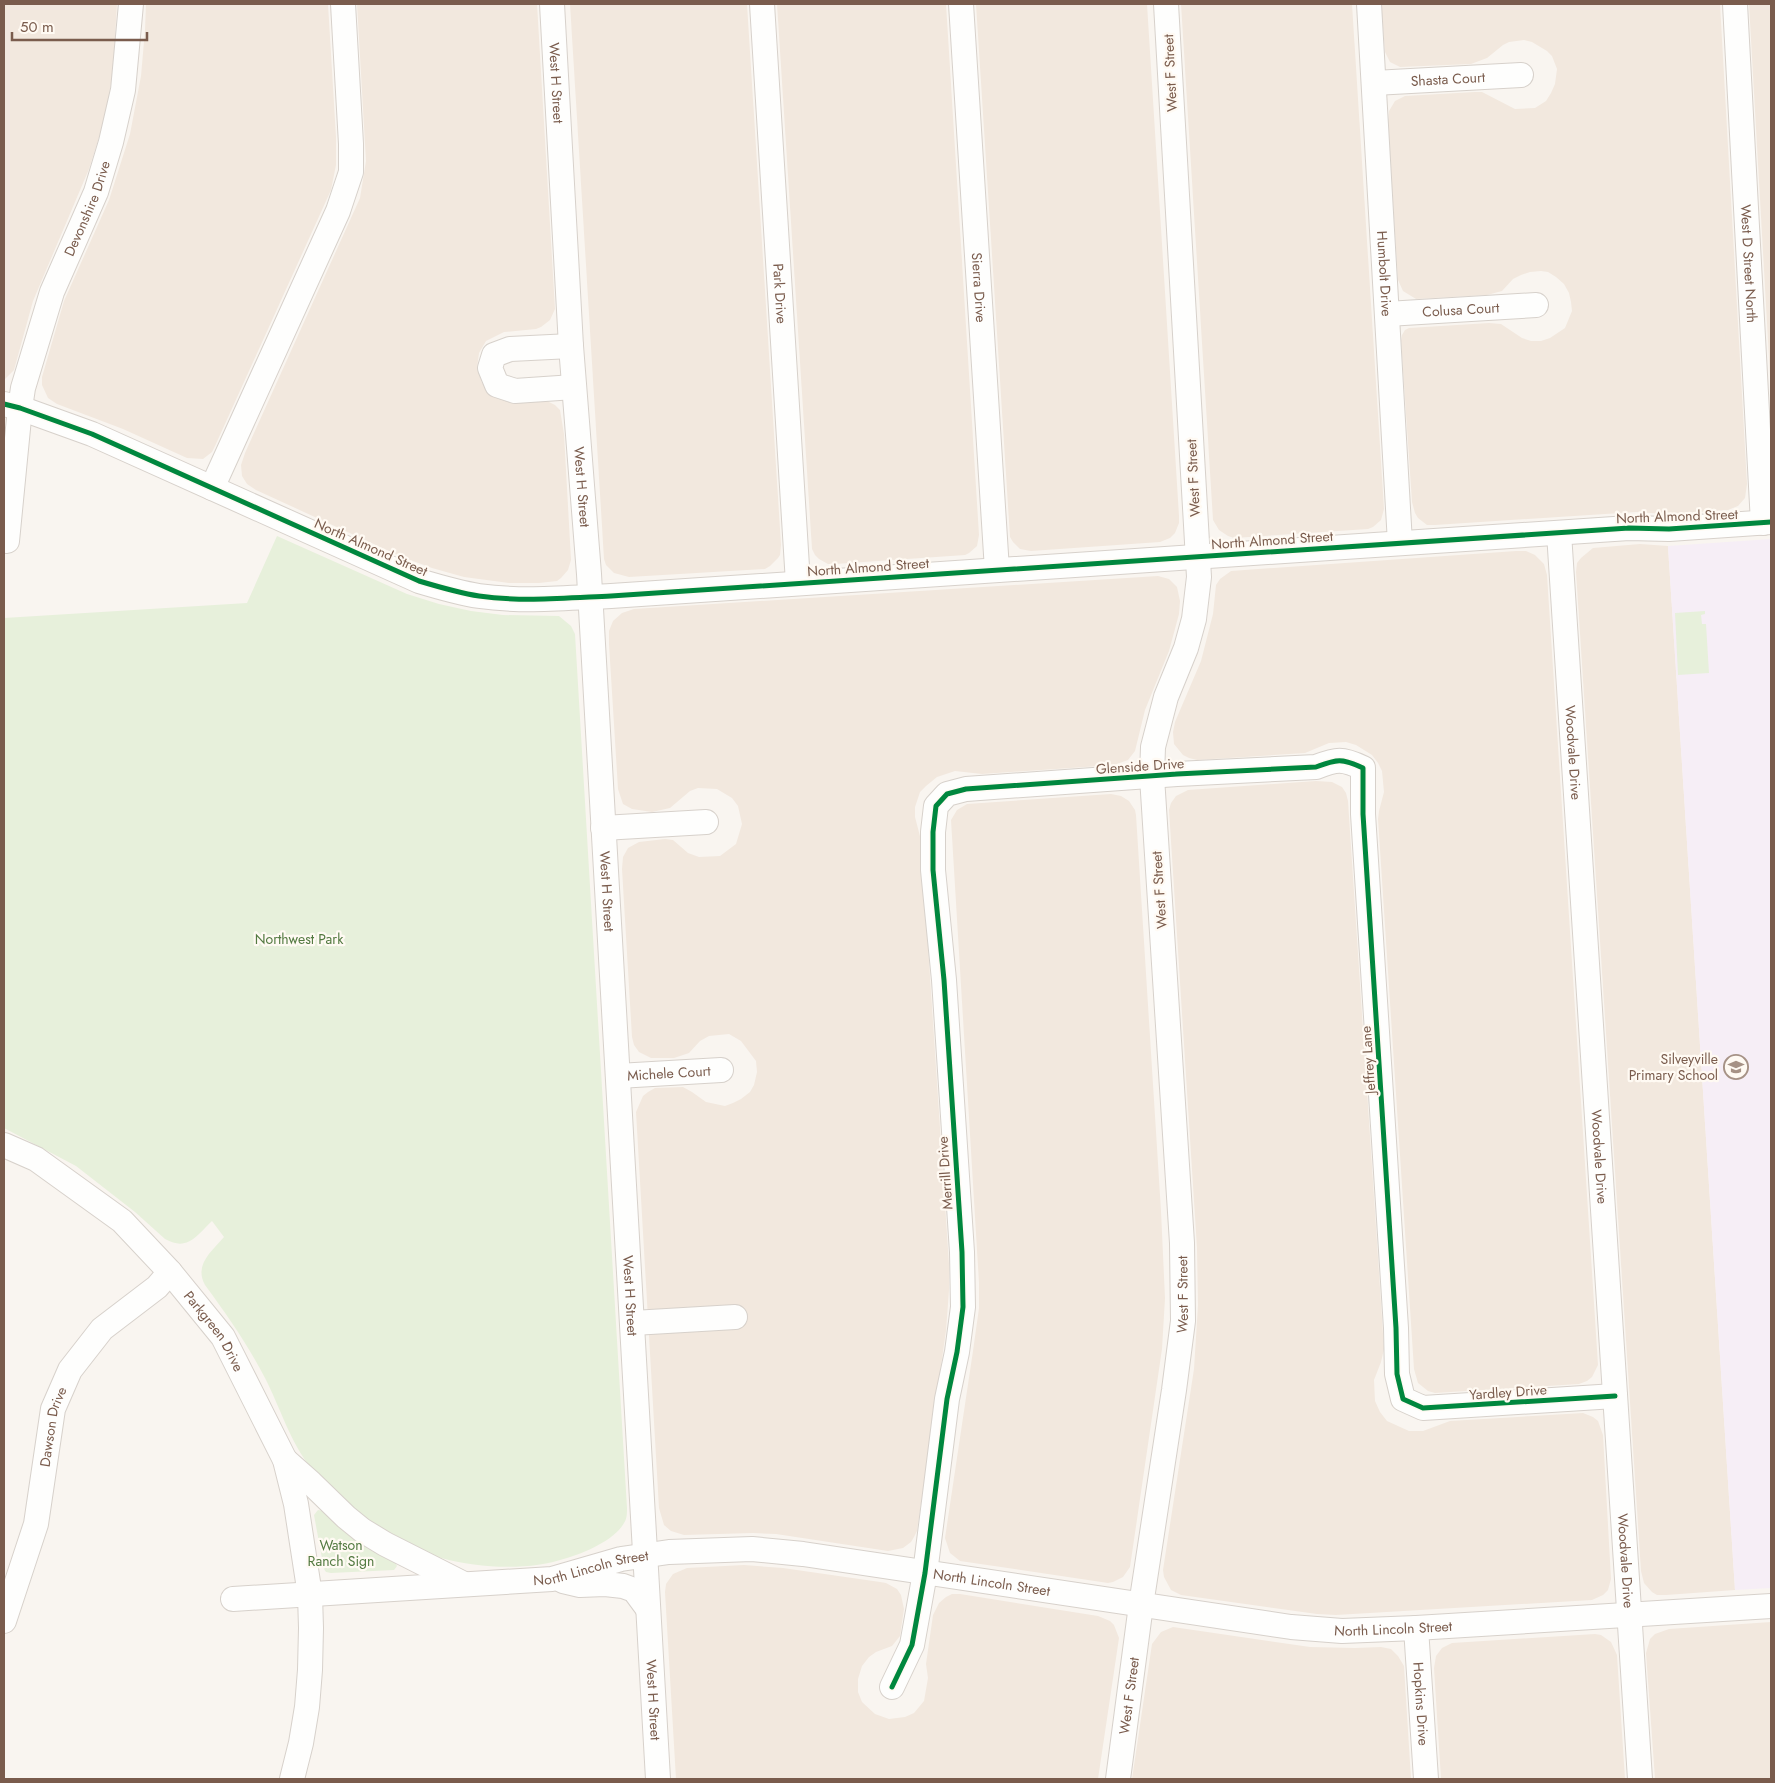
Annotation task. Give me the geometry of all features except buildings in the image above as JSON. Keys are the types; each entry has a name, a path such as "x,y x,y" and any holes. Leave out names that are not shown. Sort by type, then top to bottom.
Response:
{"street":[{"name":"Devonshire Drive","path":"6,541 12,406 23,388 52,292 96,192 111,142 123,90 131,4"},
{"path":"212,488 338,211 351,172 343,4"},
{"name":"West H Street","path":"552,4 571,346 590,597 658,1779"},
{"name":"Park Drive","path":"762,4 798,583"},
{"name":"Sierra Drive","path":"961,4 996,570"},
{"name":"West F Street","path":"1118,1779 1141,1605 1183,1321 1182,1234 1152,776 1153,747 1161,713 1186,648 1194,619 1198,599 1198,556 1166,4"},
{"name":"Humbolt Drive","path":"1369,4 1400,543"},
{"name":"West D Street North","path":"1735,4 1767,523"},
{"name":"Shasta Court","path":"1374,83 1521,75"},
{"name":"Colusa Court","path":"1387,314 1536,305"},
{"path":"571,346 510,349 494,354 490,368 497,385 515,391 574,387"},
{"name":"North Almond Street","path":"12,406 92,434 419,582 456,592 492,598 590,597 1629,528 1669,529 1767,523"},
{"name":"Woodvale Drive","path":"1559,533 1640,1779"},
{"name":"Jeffrey Lane","path":"1316,767 1333,761 1348,761 1363,768 1363,814 1396,1328 1397,1374 1403,1399"},
{"name":"Glenside Drive","path":"966,789 1316,767"},
{"name":"Merrill Drive","path":"892,1687 912,1645 925,1573 947,1400 958,1352 963,1307 962,1252 944,980 933,870 933,832 936,806 946,794 966,789"},
{"path":"603,828 706,822"},
{"name":"Michele Court","path":"618,1076 721,1070"},
{"name":"Parkgreen Drive","path":"4,1145 36,1159 122,1220 170,1272 223,1337 285,1460 296,1504 310,1595"},
{"name":"Dawson Drive","path":"4,1621 36,1524 53,1409 70,1370 102,1329 157,1287 170,1272"},
{"path":"633,1324 735,1317"},
{"name":"Yardley Drive","path":"1403,1399 1423,1408 1615,1396"},
{"path":"285,1460 362,1530 385,1544 464,1584"},
{"name":"North Lincoln Street","path":"233,1598 310,1595 552,1579 645,1554 698,1550 767,1550 1141,1605 1342,1632 1771,1606"},
{"path":"552,1579 580,1585 605,1584 623,1586 634,1590 648,1609"},
{"path":"292,1779 307,1707 310,1670 310,1595"},
{"name":"Hopkins Drive","path":"1416,1628 1426,1779"}],"shaded area":[{"path":"4,4 117,4 113,69 108,102 100,134 89,169 33,301 14,370 4,380"},
{"path":"146,4 328,4 336,137 336,165 331,190 215,446 212,452 203,459 187,458 123,429 57,404 48,398 42,385 42,377 64,301 109,200 130,134 141,76"},
{"path":"357,4 537,4 555,309 550,320 541,327 504,332 486,341 479,353 477,368 482,383 488,390 543,399 560,410 564,434 571,560 568,570 557,581 509,583 464,577 432,568 402,557 256,490 247,484 242,476 241,465 245,453 360,198 366,161"},
{"path":"570,4 747,4 781,545 778,558 765,569 629,577 614,573 606,565 604,559"},
{"path":"777,4 946,4 979,535 977,546 965,555 828,564 819,559 812,549"},
{"path":"976,4 1147,4 1179,516 1179,523 1175,533 1170,538 1160,542 1031,551 1020,549 1010,537"},
{"path":"1181,4 1352,4 1384,509 1381,520 1368,529 1234,538 1219,530 1213,520"},
{"path":"1381,4 1720,4 1747,484 1745,498 1738,506 1728,510 1665,514 1636,512 1435,525 1427,525 1418,518 1412,502 1401,340 1405,330 1409,328 1489,323 1501,324 1522,338 1531,341 1541,341 1550,338 1565,328 1572,311 1569,293 1564,284 1548,272 1541,271 1521,275 1513,279 1502,291 1487,295 1416,299 1403,291 1398,280 1388,124 1389,111 1395,101 1405,96 1475,92 1482,92 1515,109 1535,108 1546,101 1551,93 1555,84 1557,69 1552,56 1547,51 1532,42 1524,40 1509,42 1487,58 1471,64 1400,67 1390,62 1385,52"},
{"path":"1749,4 1771,4 1771,394"},
{"name":"Silveyville Primary School","path":"1771,539 1771,1588 1735,1590 1668,546"},
{"path":"1640,544 1668,546 1735,1590 1666,1595 1657,1595 1652,1592 1644,1583 1641,1571 1576,572 1577,563 1593,548"},
{"path":"1526,551 1535,555 1544,564 1547,575 1598,1365 1592,1377 1579,1384 1435,1393 1428,1391 1418,1383 1414,1369 1378,819 1384,792 1382,771 1372,755 1356,745 1346,742 1329,743 1305,753 1197,760 1183,755 1174,744 1173,732 1175,722 1201,661 1213,614 1216,585 1220,579 1231,571"},
{"path":"1158,576 1169,579 1177,587 1180,601 1179,614 1169,651 1145,710 1135,751 1128,760 1114,765 982,774 955,771 937,777 926,786 920,792 915,807 915,817 921,840 949,1264 949,1290 946,1331 917,1531 914,1537 903,1548 888,1551 776,1534 684,1535 671,1531 664,1525 659,1508 636,1112 643,1096 655,1088 683,1087 706,1102 725,1106 741,1099 750,1092 757,1072 756,1061 741,1041 729,1034 709,1036 700,1041 689,1053 674,1058 651,1058 639,1052 634,1045 622,869 623,857 628,848 639,842 665,839 673,840 688,853 699,857 720,856 736,844 742,824 738,806 732,798 717,789 698,788 690,791 670,808 652,812 632,809 623,804 618,789 609,644 609,631 613,621 622,613 634,609"},
{"path":"1316,781 1332,782 1342,787 1348,801 1384,1349 1374,1380 1375,1401 1387,1421 1409,1431 1423,1431 1450,1421 1583,1413 1598,1421 1603,1435 1611,1579 1608,1590 1603,1595 1592,1600 1336,1615 1317,1614 1181,1595 1171,1590 1164,1577 1163,1570 1194,1369 1198,1305 1197,1248 1169,810 1176,796 1188,790"},
{"path":"1111,794 1121,796 1129,801 1136,815 1165,1298 1162,1349 1130,1567 1123,1577 1108,1583 960,1561 950,1553 945,1538 979,1308 951,820 957,810 967,804"},
{"path":"744,1565 783,1568 880,1582 897,1589 901,1595 904,1609 900,1636 892,1646 869,1657 862,1666 858,1679 858,1692 862,1702 875,1714 889,1719 905,1717 914,1713 924,1701 928,1678 926,1664 933,1615 939,1603 952,1594 1098,1616 1110,1621 1114,1625 1119,1638 1098,1779 676,1779 666,1584 673,1574 687,1568"},
{"path":"1771,1622 1771,1779 1655,1779 1646,1653 1650,1639 1655,1634 1669,1629"},
{"path":"1173,1627 1310,1647 1381,1647 1391,1649 1404,1666 1411,1779 1132,1779 1152,1644 1161,1632"},
{"path":"1601,1635 1611,1642 1617,1655 1625,1779 1441,1779 1434,1668 1436,1656 1442,1648 1452,1643"}],"green space":[{"name":"Northwest Park","path":"277,536 407,594 471,611 503,615 559,616 571,626 575,634 627,1516 620,1529 606,1540 582,1553 545,1564 497,1567 447,1560 401,1544 369,1524 321,1479 304,1458 291,1436 258,1366 237,1330 205,1285 202,1278 203,1265 209,1254 224,1237 212,1221 192,1240 180,1244 173,1243 165,1239 135,1212 76,1166 4,1128 4,618 247,603"},
{"path":"1705,611 1705,614 1701,615 1702,624 1706,624 1709,673 1678,675 1675,613"},
{"name":"Watson Ranch Sign","path":"318,1510 323,1511 395,1562 397,1566 394,1570 326,1572 314,1515"}],"cycle path":[{"path":"4,404 92,434 419,581 464,593 495,598 545,599 611,596 1629,528 1669,529 1771,522"},
{"path":"892,1687 912,1645 925,1573 947,1399 957,1352 963,1307 962,1252 944,980 933,870 933,832 936,806 947,794 966,789 1177,774 1316,767 1329,762 1340,761 1350,762 1363,768 1363,814 1396,1328 1397,1374 1403,1399 1423,1408 1615,1396"}],"place":[{"name":"Silveyville Primary School","path":"1736,1067"}]}
